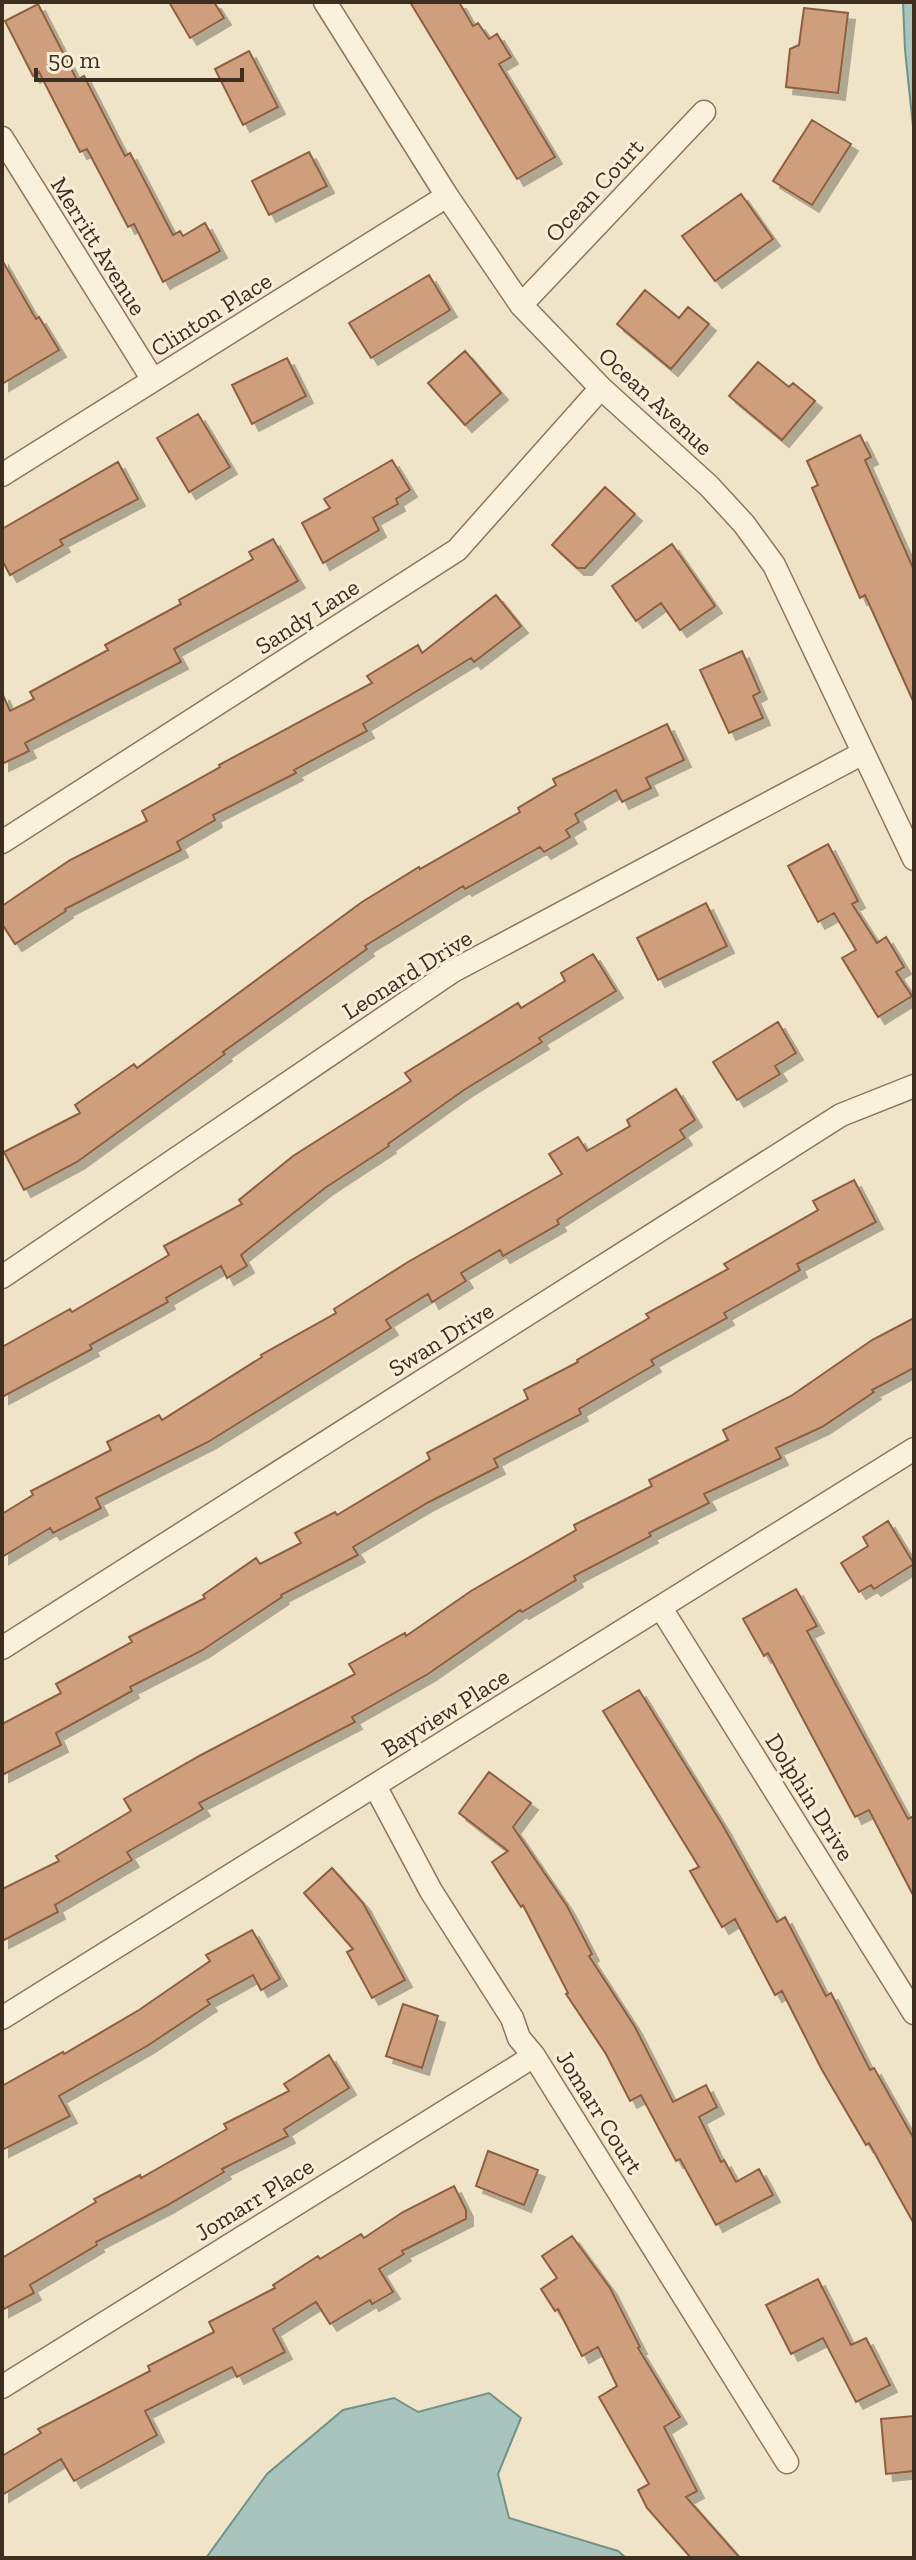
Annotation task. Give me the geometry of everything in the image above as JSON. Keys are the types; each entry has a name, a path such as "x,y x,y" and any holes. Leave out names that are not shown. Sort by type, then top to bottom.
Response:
{"street":[{"name":"Ocean Avenue","path":"325,2 447,196 521,305 601,388 709,486 744,524 774,565 914,859"},
{"name":"Ocean Court","path":"521,305 704,112"},
{"name":"Merritt Avenue","path":"2,138 153,380"},
{"name":"Clinton Place","path":"2,475 447,196"},
{"name":"Sandy Lane","path":"2,842 457,550 601,388"},
{"name":"Leonard Drive","path":"2,1277 453,971 863,753"},
{"name":"Swan Drive","path":"2,1648 841,1115 914,1086"},
{"name":"Bayview Place","path":"2,2018 914,1449"},
{"name":"Dolphin Drive","path":"661,1608 914,2013"},
{"name":"Jomarr Court","path":"375,1786 431,1891 512,2018 519,2038 534,2056 787,2462"},
{"name":"Jomarr Place","path":"2,2387 534,2056"}],"water":[{"path":"903,2 914,2 914,136 905,50"},
{"path":"489,2393 521,2418 498,2474 509,2518 618,2551 626,2558 206,2558 267,2474 343,2410 394,2398 418,2412"}],"building":[{"path":"169,2 214,2 224,18 190,38"},
{"path":"410,2 459,2 473,26 478,23 489,39 497,34 511,57 499,64 555,157 517,179"},
{"path":"38,4 77,80 84,76 125,156 130,153 173,235 180,231 183,236 205,223 220,251 163,282 134,224 128,227 87,149 80,152 39,72 33,76 5,21"},
{"path":"804,8 848,13 838,93 786,87 790,49 799,45"},
{"path":"249,51 278,107 243,125 215,69"},
{"path":"812,120 851,144 812,205 773,181"},
{"path":"309,152 327,186 269,215 252,181"},
{"path":"741,194 773,239 715,281 682,236"},
{"path":"2,260 36,319 39,317 59,350 2,384"},
{"path":"429,275 450,310 371,358 349,323"},
{"path":"645,290 679,318 688,307 709,324 671,369 617,324"},
{"path":"465,351 501,393 465,425 428,383"},
{"path":"287,358 306,396 252,424 232,385"},
{"path":"758,362 789,387 793,383 815,401 782,440 729,396"},
{"path":"198,414 230,467 189,492 157,438"},
{"path":"860,435 871,457 865,460 914,570 914,703 865,595 860,598 812,488 818,485 807,461"},
{"path":"392,460 410,490 396,499 398,504 373,518 379,530 323,563 302,523 330,508 324,499"},
{"path":"118,462 138,499 60,540 63,545 10,575 2,560 2,529"},
{"path":"605,487 635,514 585,568 577,568 552,545"},
{"path":"273,539 298,581 174,649 181,662 25,743 29,751 2,764 2,693 10,711 34,699 30,692 108,650 105,645 181,604 179,600 253,559 249,552"},
{"path":"672,544 715,606 680,630 661,603 636,621 612,586"},
{"path":"496,595 521,626 474,662 471,658 363,724 367,731 294,770 296,773 213,815 215,820 177,842 181,850 65,909 15,944 2,924 2,906 70,860 147,821 142,811 219,765 372,683 367,676 418,645 422,653"},
{"path":"742,651 760,692 753,696 763,718 729,733 700,670"},
{"path":"667,724 684,760 646,778 651,788 622,802 616,790 575,814 579,822 566,830 570,837 544,852 540,847 465,889 463,886 365,946 367,949 77,1162 24,1190 4,1152 80,1113 75,1105 134,1064 137,1068 362,902 520,812 518,808 556,785 553,779"},
{"path":"828,844 858,901 852,904 877,943 886,937 904,967 896,972 912,996 878,1017 842,958 856,950 834,913 818,922 788,866"},
{"path":"706,903 727,946 658,980 637,938"},
{"path":"593,954 616,991 539,1038 542,1042 464,1090 389,1146 325,1188 241,1255 247,1266 227,1278 221,1266 166,1298 168,1302 90,1345 92,1349 2,1397 2,1347 70,1309 72,1312 169,1255 164,1246 242,1204 239,1200 293,1156 411,1081 405,1073 518,1003 521,1008 565,981 561,973"},
{"path":"778,1022 796,1053 775,1066 780,1074 737,1100 713,1062"},
{"path":"676,1089 695,1120 680,1130 685,1138 557,1220 559,1224 503,1256 500,1250 461,1273 466,1281 432,1302 428,1294 386,1320 391,1328 208,1442 96,1498 101,1508 53,1533 50,1528 2,1557 2,1514 33,1495 31,1491 111,1450 107,1442 159,1415 162,1420 261,1355 336,1313 334,1309 408,1262 562,1174 549,1154 578,1137 587,1151 630,1126 627,1120"},
{"path":"854,1180 876,1222 797,1264 800,1270 724,1313 727,1318 651,1360 654,1365 579,1409 581,1414 494,1459 498,1467 429,1502 353,1547 358,1555 281,1595 201,1651 130,1687 132,1691 56,1733 61,1745 2,1775 2,1724 61,1693 56,1684 132,1642 129,1637 205,1598 203,1595 256,1558 260,1564 301,1543 295,1533 335,1512 337,1515 430,1459 427,1453 528,1399 524,1390 578,1362 649,1318 646,1314 728,1269 724,1264 818,1210 813,1201"},
{"path":"914,1318 914,1368 872,1390 874,1392 822,1427 776,1448 781,1458 704,1494 709,1503 649,1533 651,1536 574,1576 576,1580 522,1612 520,1610 428,1674 352,1717 355,1722 199,1803 203,1809 127,1852 132,1860 55,1905 58,1912 2,1941 2,1889 59,1861 56,1856 131,1811 124,1799 355,1674 349,1664 405,1633 406,1636 471,1591 576,1530 574,1525 652,1486 649,1480 728,1440 723,1430 791,1396 872,1340"},
{"path":"888,1521 914,1564 874,1589 871,1585 859,1592 841,1563 868,1546 863,1537"},
{"path":"796,1589 817,1626 807,1631 908,1819 914,1816 914,1897 869,1810 855,1817 768,1653 764,1656 743,1619"},
{"path":"639,1690 722,1824 777,1922 785,1917 826,1996 831,1993 870,2070 874,2068 914,2139 914,2224 869,2143 866,2145 822,2070 782,1991 775,1995 735,1919 722,1927 690,1871 699,1867 603,1711"},
{"path":"489,1772 531,1803 513,1827 567,1906 592,1954 589,1956 635,2027 673,2102 706,2085 717,2107 699,2117 721,2162 724,2160 736,2182 759,2169 773,2195 716,2225 680,2159 676,2161 641,2095 630,2101 606,2054 566,1994 523,1905 521,1907 492,1862 508,1851 459,1813"},
{"path":"332,1868 363,1903 405,1980 372,1998 347,1952 353,1949 304,1893"},
{"path":"252,1930 280,1979 261,1990 253,1975 207,2000 210,2004 147,2046 59,2096 70,2116 2,2150 2,2086 139,2010 210,1961 206,1955"},
{"path":"403,2004 438,2016 422,2068 386,2056"},
{"path":"329,2055 349,2088 284,2129 288,2136 222,2169 224,2172 166,2206 96,2242 97,2245 30,2285 34,2293 2,2310 2,2258 96,2202 94,2199 140,2175 141,2178 227,2129 224,2124 289,2091 284,2084"},
{"path":"488,2151 538,2170 524,2205 476,2186"},
{"path":"454,2186 466,2210 466,2219 402,2251 404,2254 379,2269 393,2292 372,2304 370,2300 330,2324 316,2302 273,2329 285,2352 237,2377 232,2367 145,2411 157,2435 74,2481 61,2459 2,2495 2,2456 41,2433 38,2429 150,2371 148,2366 214,2332 209,2322 275,2288 273,2285 318,2256 320,2259 361,2234 364,2238 403,2212"},
{"path":"572,2236 610,2288 638,2348 680,2417 664,2427 697,2491 686,2497 740,2558 691,2558 647,2508 638,2490 649,2484 599,2397 617,2386 598,2347 582,2356 558,2309 555,2311 541,2289 557,2278 542,2256"},
{"path":"818,2279 851,2345 866,2338 890,2385 856,2402 823,2338 791,2354 766,2305"},
{"path":"914,2416 914,2471 886,2474 881,2419"}]}
